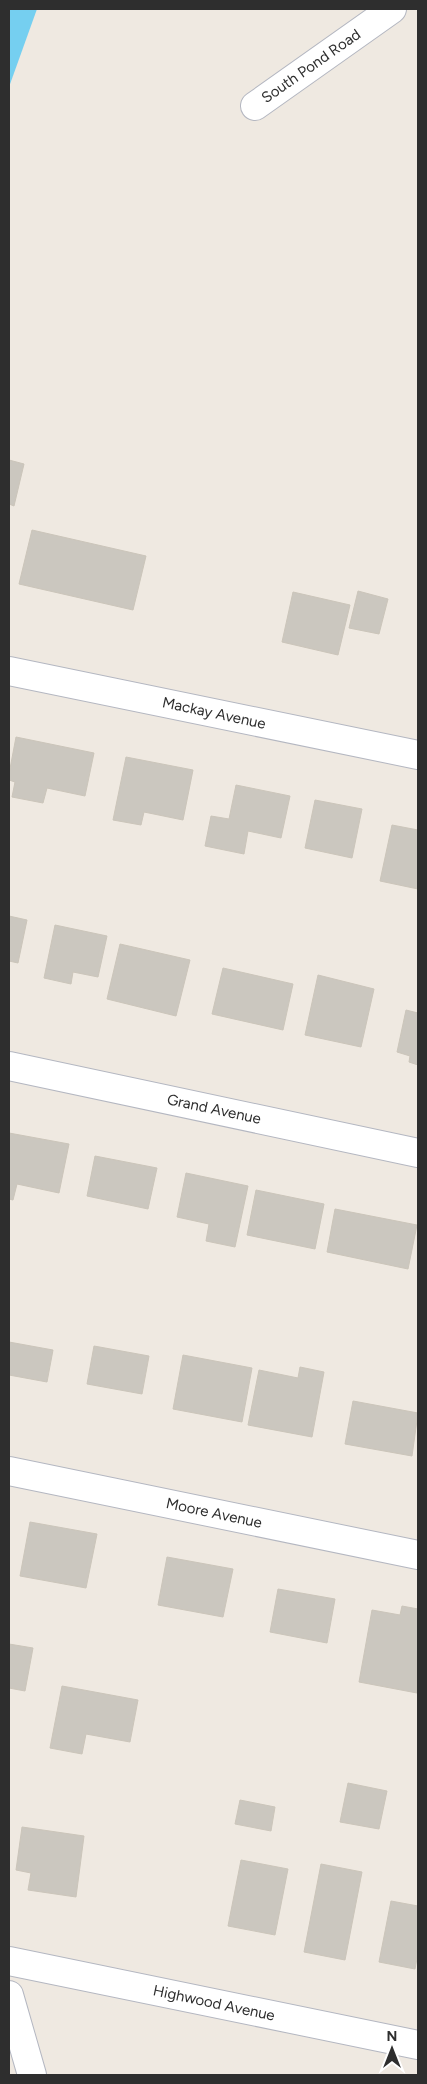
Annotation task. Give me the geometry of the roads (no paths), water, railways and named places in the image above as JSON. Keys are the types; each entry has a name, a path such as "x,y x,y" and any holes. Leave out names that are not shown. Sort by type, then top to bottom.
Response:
{"street":[{"name":"South Pond Road","path":"255,106 392,9"},
{"name":"Mackay Avenue","path":"9,672 418,756"},
{"name":"Grand Avenue","path":"9,1066 418,1153"},
{"name":"Moore Avenue","path":"9,1471 418,1555"},
{"name":"Highwood Avenue","path":"9,1961 418,2045"},
{"path":"9,1995 32,2075"}],"water":[{"path":"9,9 37,9 9,87"}]}
